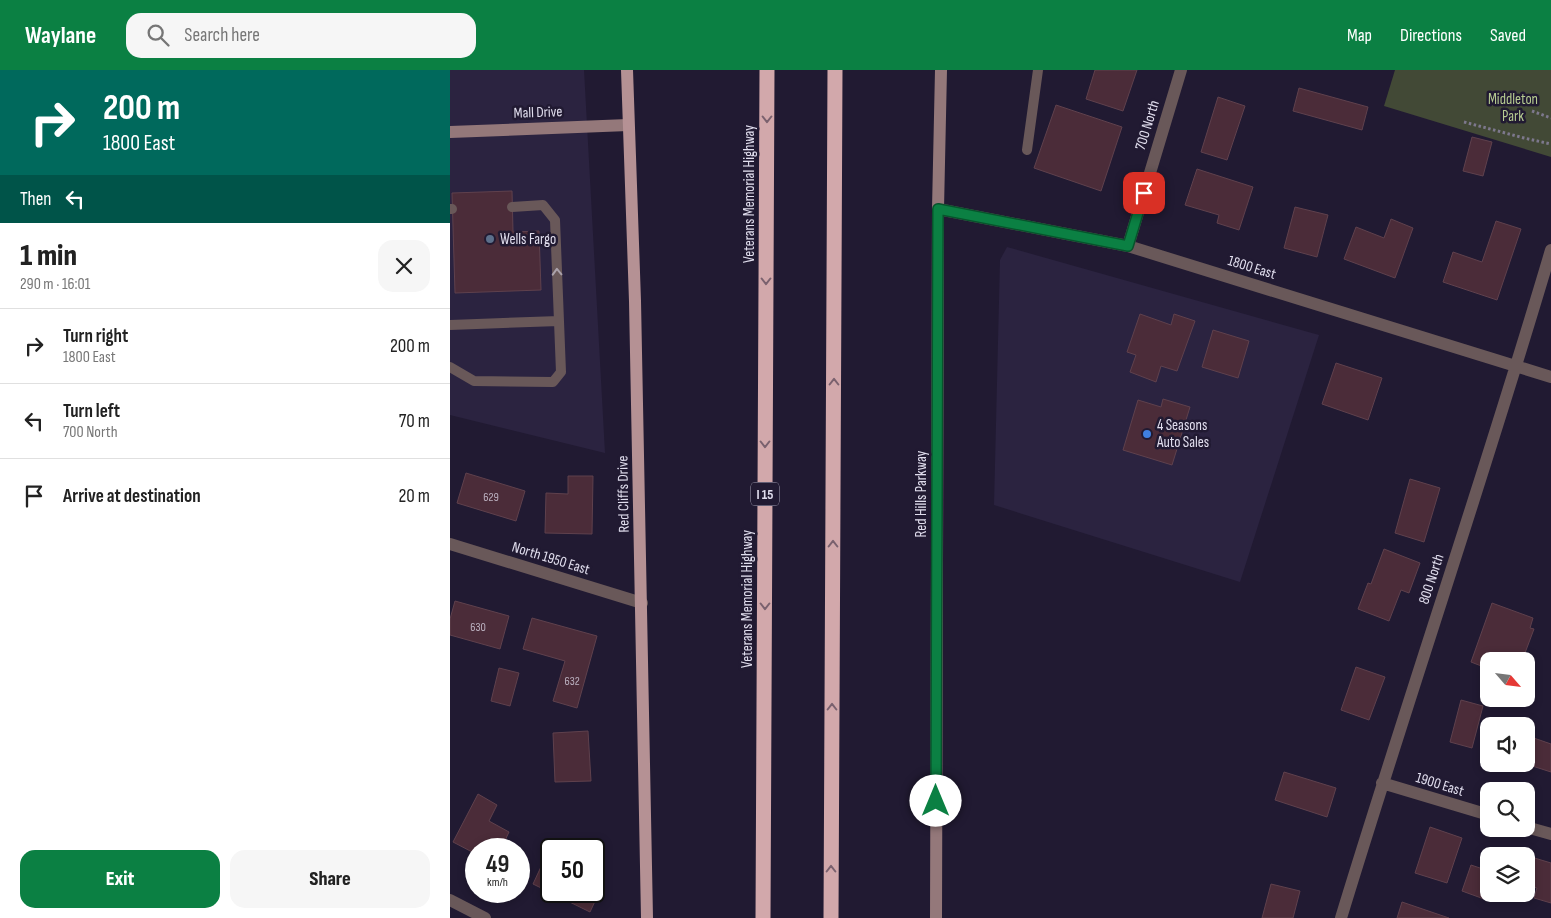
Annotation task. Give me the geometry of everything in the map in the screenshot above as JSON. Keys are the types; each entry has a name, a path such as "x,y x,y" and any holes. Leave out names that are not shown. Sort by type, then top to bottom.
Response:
{"highway":[{"name":"Veterans Memorial Highway","path":"763,918 768,70"},
{"path":"831,918 835,70"}],"main road":[{"name":"Red Cliffs Drive","path":"627,70 635,301 647,918"},
{"name":"Red Hills Parkway","path":"936,918 938,209 941,70"},
{"name":"Mall Drive","path":"450,132 628,125"}],"street":[{"name":"700 North","path":"1128,246 1181,70"},
{"name":"1800 East","path":"938,209 1128,246 1551,377"},
{"name":"800 North","path":"1340,918 1517,366 1551,250"},
{"name":"North 1950 East","path":"450,544 642,603"},
{"name":"1900 East","path":"1382,783 1480,812"},
{"path":"1535,830 1551,834"},
{"path":"450,900 485,918"}],"lane":[{"path":"1027,150 1038,70"},
{"path":"450,367 474,381 553,382 560,372 555,220 543,206 512,207"},
{"path":"450,326 559,321"}],"path":[{"path":"1532,111 1551,118"},
{"path":"1464,122 1551,144"}],"shaded area":[{"path":"450,70 584,70 605,453 450,415"},
{"path":"1007,247 1319,335 1240,582 994,505 1000,260"}],"green space":[{"name":"Middleton Park","path":"1395,70 1551,70 1551,157 1384,106"}],"building":[{"path":"1095,70 1137,70 1123,111 1086,99"},
{"path":"1299,88 1368,107 1362,130 1293,111"},
{"path":"1218,97 1245,106 1227,160 1201,152"},
{"path":"1056,105 1122,127 1101,191 1034,168"},
{"path":"1472,137 1492,142 1483,176 1463,171"},
{"path":"1197,169 1253,187 1239,230 1217,223 1219,215 1185,205"},
{"path":"512,191 513,232 539,231 541,290 455,293 452,193"},
{"path":"1295,207 1328,215 1317,257 1284,248"},
{"path":"1391,219 1413,228 1395,278 1344,259 1356,227 1384,238"},
{"path":"1496,221 1521,229 1497,300 1443,282 1453,252 1482,262"},
{"path":"1140,314 1171,325 1174,314 1195,321 1177,371 1161,366 1156,382 1130,372 1136,355 1127,352"},
{"path":"1213,330 1249,341 1238,378 1202,367"},
{"path":"1336,363 1382,378 1368,420 1322,404"},
{"path":"1163,399 1190,407 1172,465 1123,450 1138,400 1161,407"},
{"path":"466,473 525,491 516,521 457,503"},
{"path":"568,476 593,476 592,534 545,533 546,493 568,494"},
{"path":"1410,479 1440,488 1424,542 1395,533"},
{"path":"1384,549 1420,563 1409,593 1401,590 1389,621 1358,609 1368,583 1371,584"},
{"path":"455,601 509,616 500,649 450,635 450,619"},
{"path":"1492,603 1533,618 1530,628 1534,629 1525,652 1480,652 1480,666 1471,662"},
{"path":"532,618 597,636 577,708 553,701 565,661 523,649"},
{"path":"1356,667 1385,677 1369,720 1341,710"},
{"path":"499,668 519,673 510,706 491,701"},
{"path":"1461,700 1480,705 1480,708 1482,708 1472,748 1450,742"},
{"path":"588,731 591,781 555,782 553,733"},
{"path":"1535,738 1551,744 1551,772 1535,767"},
{"path":"1284,772 1336,788 1327,817 1275,800"},
{"path":"478,794 497,805 489,821 509,832 506,838 465,838 465,848 453,842"},
{"path":"1430,827 1462,838 1447,883 1415,873"},
{"path":"1535,858 1551,863 1551,903 1535,898 1537,888 1535,887"},
{"path":"1471,865 1480,868 1480,898 1462,891"},
{"path":"540,869 540,887 533,884"},
{"path":"1271,884 1300,891 1293,918 1262,918"},
{"path":"1402,902 1449,918 1397,918"},
{"path":"572,903 594,903 590,912"}],"place":[{"name":"Wells Fargo","path":"490,239"},
{"name":"4 Seasons Auto Sales","path":"1147,434"}],"route":[{"path":"936,801 938,209 1128,246 1144,193"}]}
